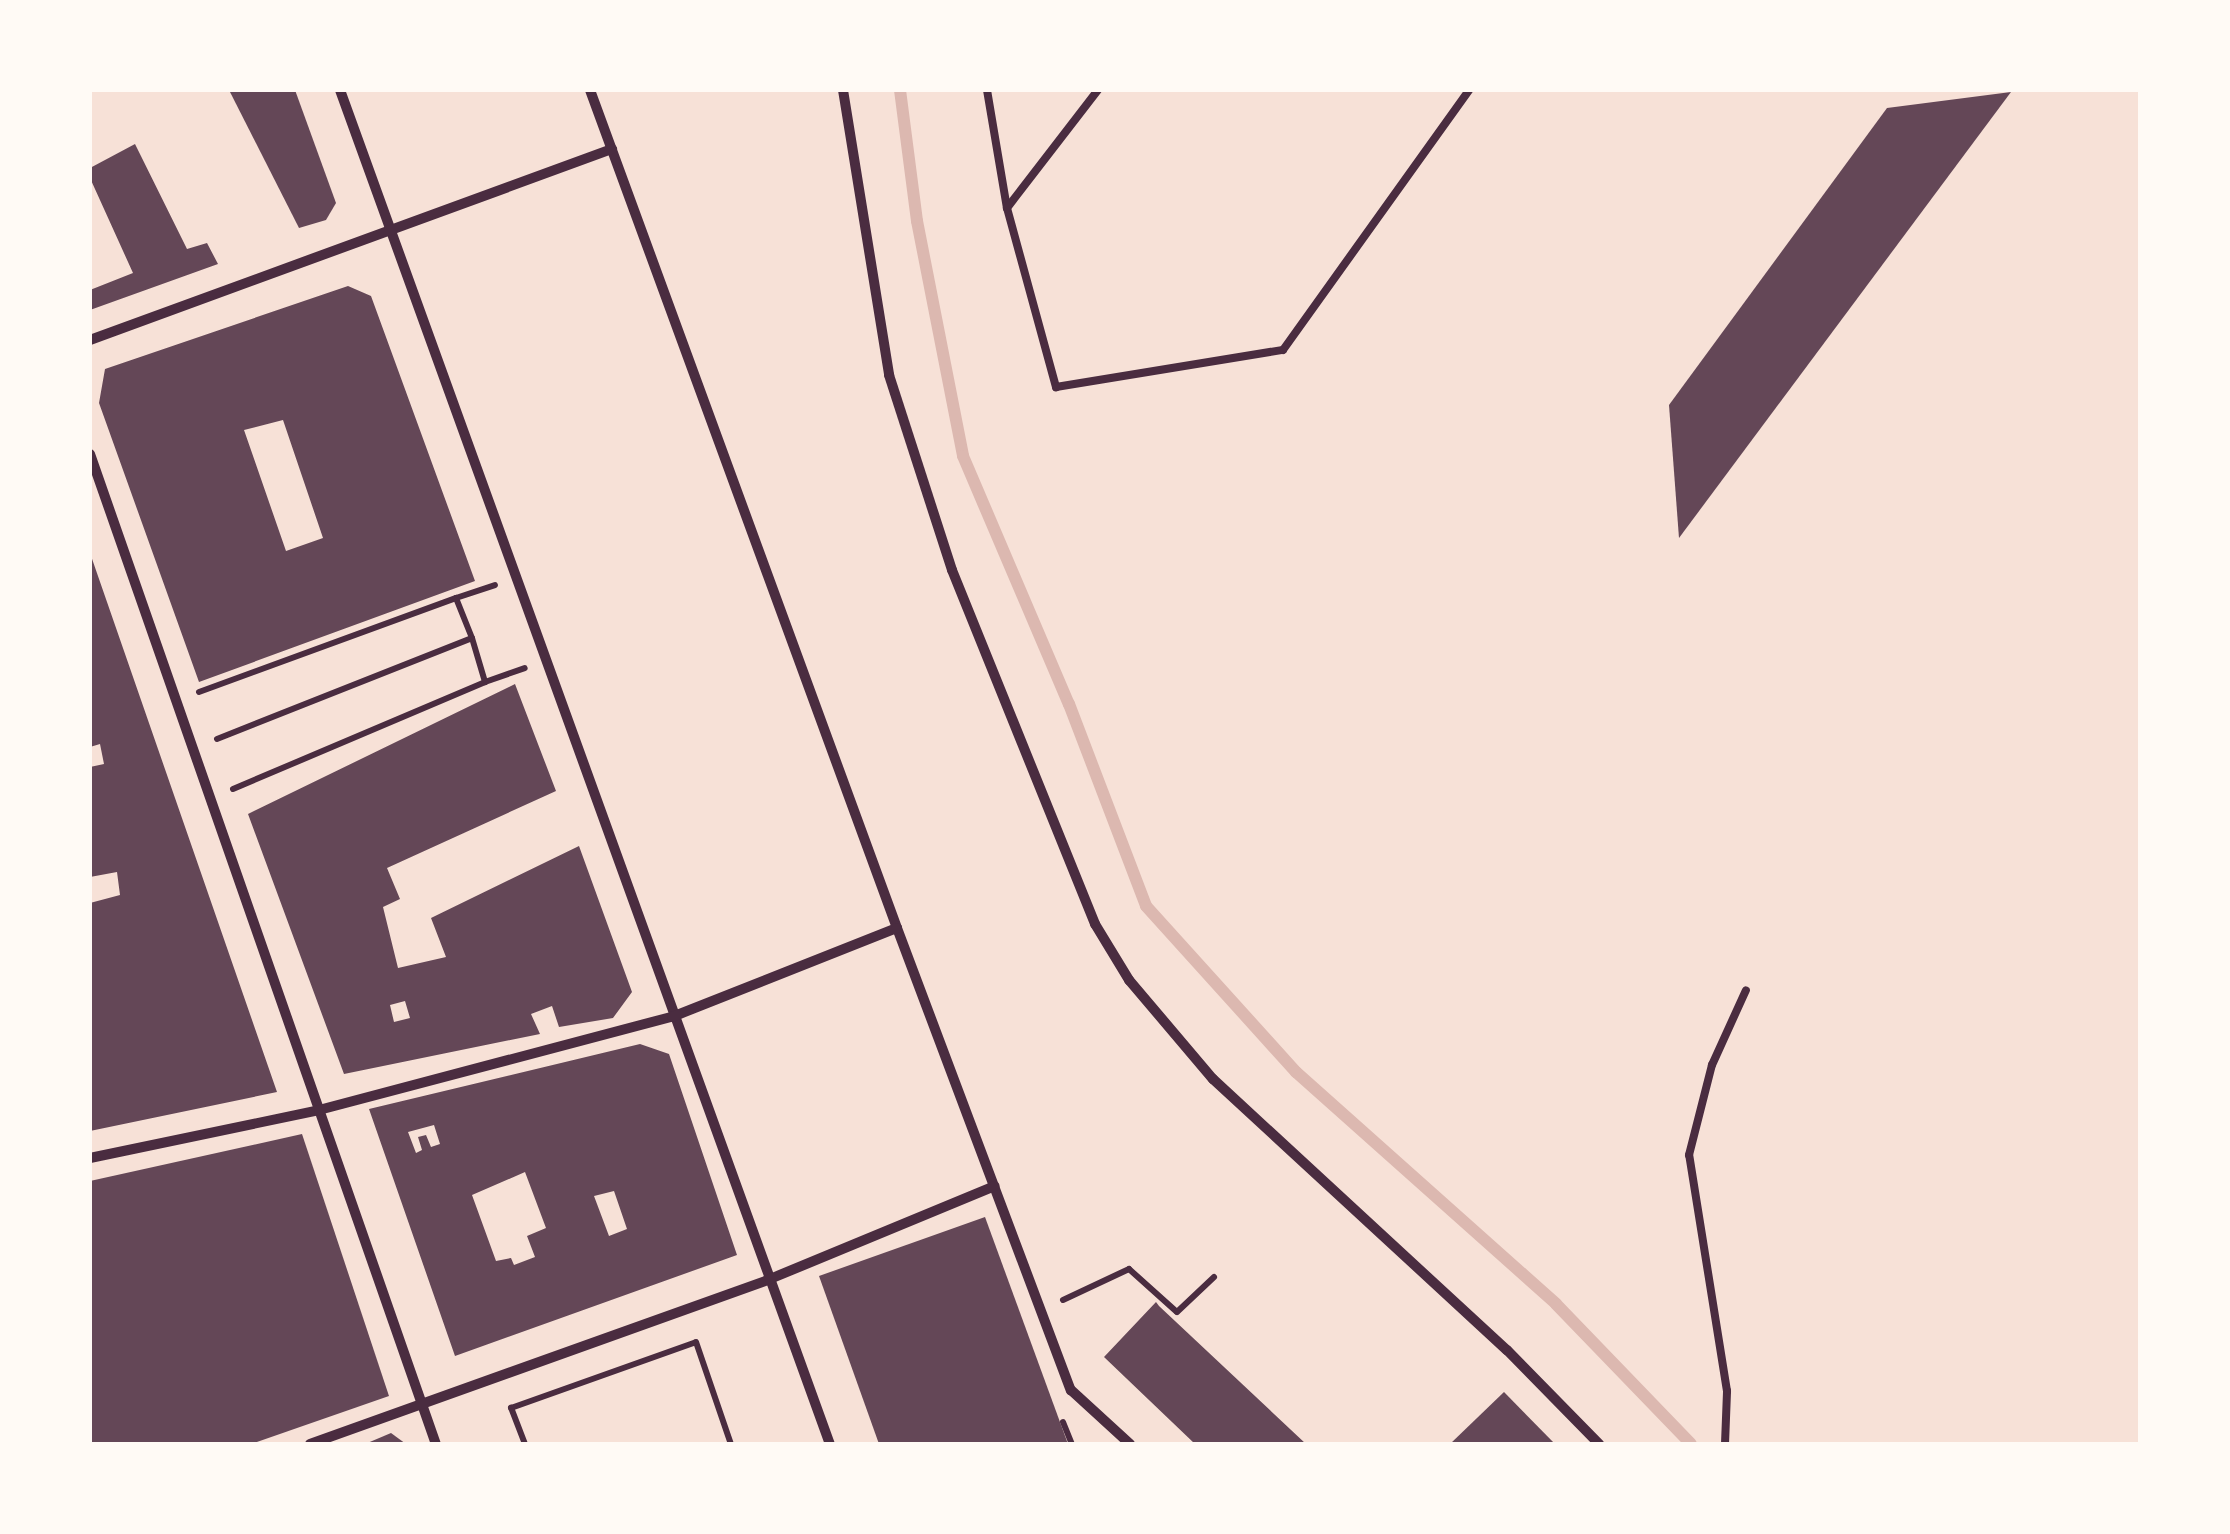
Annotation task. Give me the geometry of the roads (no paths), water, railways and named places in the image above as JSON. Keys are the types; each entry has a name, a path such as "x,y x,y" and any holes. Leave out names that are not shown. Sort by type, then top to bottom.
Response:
{"street":[{"path":"340,90 830,1444"},
{"path":"590,90 896,928 1071,1390 1130,1444"},
{"path":"842,90 889,375 952,570 1094,924 1130,980 1212,1079 1507,1350 1599,1444"},
{"path":"90,340 612,149"},
{"path":"90,454 436,1444"},
{"path":"90,1158 320,1110 672,1016 896,928"},
{"path":"310,1444 770,1279 994,1186"}],"lane":[{"path":"987,90 1007,208 1056,387 1266,356 1283,350 1469,90"},
{"path":"1007,208 1098,90"},
{"path":"1724,1444 1727,1391 1688,1154 1712,1064 1746,990"}],"waterway":[{"path":"900,90 917,221 963,456 1069,704 1146,906 1296,1072 1556,1304 1691,1444"}]}
